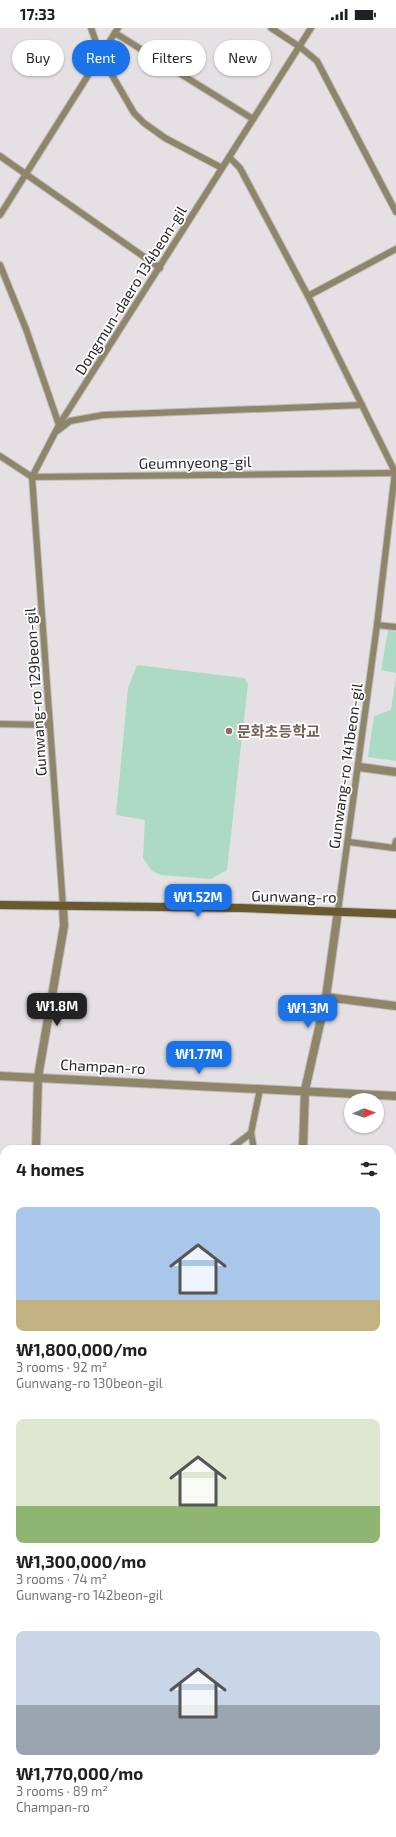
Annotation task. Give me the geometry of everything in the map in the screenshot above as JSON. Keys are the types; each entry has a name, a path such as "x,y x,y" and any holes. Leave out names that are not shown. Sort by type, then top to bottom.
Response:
{"main road":[{"name":"Gunwang-ro","path":"0,905 338,911 396,914"}],"street":[{"path":"359,767 396,772"},
{"path":"36,1145 38,1077 64,926 63,906"},
{"path":"303,1145 305,1090 326,997 338,911"},
{"path":"326,997 396,1006"},
{"name":"Champan-ro","path":"0,1076 305,1090 396,1096"}],"lane":[{"path":"91,28 95,40"},
{"path":"271,28 300,47 317,61 396,212"},
{"name":"Dongmun-daero 134beon-gil","path":"32,477 59,425 311,28"},
{"path":"110,40 116,30 183,76 253,119"},
{"path":"0,215 25,173 88,76"},
{"path":"113,76 134,113 144,123 164,138 222,168"},
{"path":"0,156 160,268"},
{"path":"229,157 240,168 308,296 396,472"},
{"path":"308,296 396,249"},
{"path":"0,265 26,328 59,425"},
{"path":"55,432 70,422 102,415 362,405"},
{"path":"0,456 32,477"},
{"name":"Geumnyeong-gil","path":"32,477 396,472"},
{"name":"Gunwang-ro 141beon-gil","path":"338,911 359,767 396,472"},
{"name":"Gunwang-ro 129beon-gil","path":"32,477 63,906"},
{"path":"377,625 396,628"},
{"path":"0,724 50,724"},
{"path":"349,842 394,848 396,841"},
{"path":"253,1145 251,1133 260,1089"},
{"path":"235,1145 251,1133"},
{"path":"0,1401 0,1441"}],"green space":[{"path":"388,630 396,632 396,673 381,670"},
{"path":"137,665 244,678 248,684 227,870 211,879 161,875 152,871 143,858 145,820 116,815 128,688"},
{"path":"396,676 396,761 368,757 374,716 391,710"}],"place":[{"name":"문화초등학교","path":"229,731"}]}
